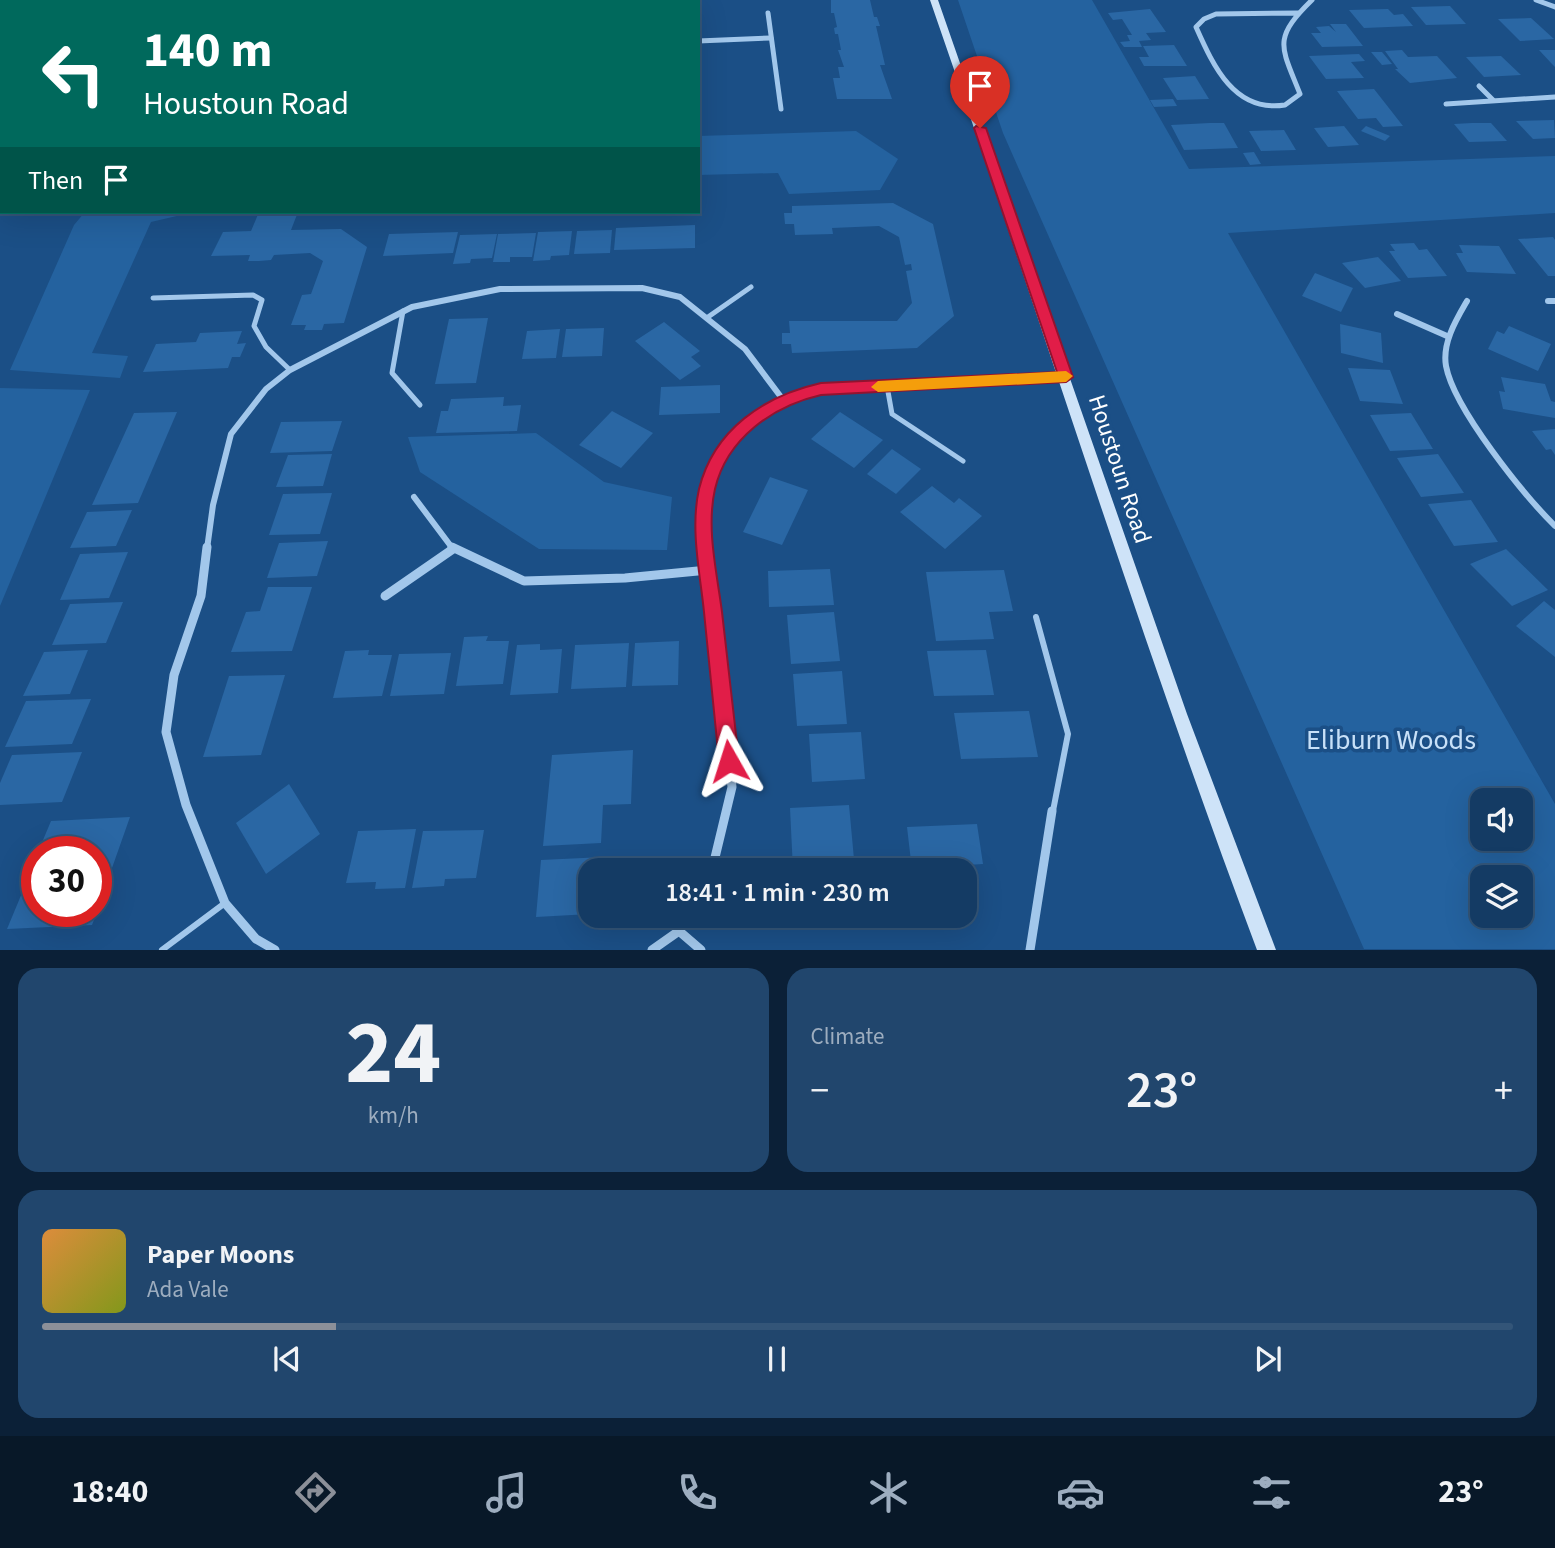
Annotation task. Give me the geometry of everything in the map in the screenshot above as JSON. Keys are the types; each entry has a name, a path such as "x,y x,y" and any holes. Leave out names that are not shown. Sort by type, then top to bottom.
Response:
{"street":[{"name":"Houstoun Road","path":"934,0 1066,377 1133,582 1228,852 1267,950"},
{"path":"1298,13 1216,14 1204,19 1196,27 1206,49 1234,93 1252,103 1281,107 1291,104 1300,94 1281,50 1285,31 1312,0"},
{"path":"1536,0 1555,7"},
{"path":"768,13 781,109"},
{"path":"700,41 771,37"},
{"path":"1479,86 1493,100"},
{"path":"1446,104 1555,97"},
{"path":"275,950 256,939 225,903 186,805 166,732 174,675 201,596 212,505 231,434 267,389 290,370 403,311 452,297 500,289 642,288 680,297 708,317 745,349 785,401"},
{"path":"1467,301 1447,336 1446,369 1469,415 1517,485 1555,526"},
{"path":"1397,314 1447,336"},
{"path":"715,858 732,787 704,529 707,489 723,451 750,420 785,401 821,389 1066,377"},
{"path":"414,497 453,549 524,581 625,578 708,570"},
{"path":"385,596 453,549"},
{"path":"1030,950 1052,811"},
{"path":"652,950 680,928"},
{"path":"679,931 701,950"}],"lane":[{"path":"708,317 751,288"},
{"path":"153,298 253,295 262,300 254,326 266,347 290,370"},
{"path":"403,311 392,373 420,405"},
{"path":"887,386 892,414 963,461"},
{"path":"1036,617 1068,734 1052,811"},
{"path":"162,950 225,903"}],"green space":[{"name":"Eliburn Woods","path":"958,0 1092,0 1189,169 1555,156 1555,213 1228,233 1555,804 1555,949 1364,949 1003,133"},
{"path":"856,131 898,159 880,190 789,194 778,173 700,175 700,136"},
{"path":"83,214 185,214 151,222 92,353 128,356 120,378 10,370 74,225"},
{"path":"0,388 90,390 0,606"},
{"path":"536,433 604,482 672,497 667,550 539,549 420,472 408,437"}],"building":[{"path":"831,0 870,0 874,17 877,17 880,26 876,26 885,65 880,65 892,99 837,99 833,78 840,78 838,67 844,67 838,50 841,50 838,34 835,34 834,28 837,27 834,13 831,13"},
{"path":"1450,6 1466,24 1426,25 1411,7"},
{"path":"1150,9 1166,32 1146,33 1151,40 1139,41 1142,47 1124,47 1120,42 1130,41 1127,35 1132,35 1122,19 1113,20 1108,13"},
{"path":"1388,9 1394,15 1403,14 1413,26 1364,28 1349,10"},
{"path":"1531,18 1554,39 1520,41 1498,19"},
{"path":"1330,24 1346,24 1363,46 1322,47 1311,33 1321,33 1316,27 1329,26 1336,32"},
{"path":"1174,45 1187,66 1144,66 1139,57 1149,57 1143,46"},
{"path":"1402,50 1408,57 1437,56 1457,78 1410,83 1395,69 1398,69 1385,51"},
{"path":"1539,50 1555,50 1555,67 1552,64"},
{"path":"1371,52 1382,52 1392,64 1382,65"},
{"path":"1359,54 1365,61 1351,62 1364,78 1326,79 1309,56"},
{"path":"1501,56 1521,75 1484,77 1466,57"},
{"path":"1195,76 1209,99 1177,100 1163,78"},
{"path":"1374,89 1403,126 1383,127 1376,118 1358,119 1337,91"},
{"path":"1173,99 1177,106 1154,107 1150,100"},
{"path":"1554,120 1555,138 1533,139 1516,121"},
{"path":"1224,123 1238,148 1184,150 1171,125"},
{"path":"1491,123 1507,141 1469,142 1454,124"},
{"path":"1344,126 1359,145 1328,147 1314,128"},
{"path":"1366,126 1390,136 1385,141 1361,131"},
{"path":"1284,130 1296,150 1261,151 1249,131"},
{"path":"1254,152 1261,164 1250,165 1243,153"},
{"path":"893,203 933,224 954,316 917,348 792,353 791,344 782,344 782,333 790,333 789,321 897,321 912,303 906,271 912,270 911,264 905,265 899,237 879,226 832,228 833,234 795,235 794,224 785,224 784,213 792,213 792,206"},
{"path":"258,214 297,214 291,230 341,229 367,247 344,323 324,324 322,330 304,330 306,325 291,325 302,295 311,294 323,261 310,253 274,255 271,260 259,261 248,261 250,255 211,256 223,232 251,231"},
{"path":"695,225 695,248 614,250 616,228"},
{"path":"612,230 610,253 574,254 577,231"},
{"path":"572,231 569,255 533,261 538,232"},
{"path":"458,232 453,253 383,256 389,234"},
{"path":"536,233 532,257 510,257 510,262 493,262 498,234"},
{"path":"497,234 492,258 471,259 470,263 453,264 460,235"},
{"path":"1553,237 1555,276 1548,276 1518,239"},
{"path":"1414,243 1419,250 1427,249 1447,276 1408,278 1389,251 1395,251 1390,244"},
{"path":"1459,245 1499,246 1516,274 1467,272 1456,253 1463,253"},
{"path":"1378,257 1401,281 1365,288 1342,263"},
{"path":"1315,273 1353,288 1341,312 1302,296"},
{"path":"488,318 476,383 435,384 449,319"},
{"path":"664,322 700,351 691,357 701,366 680,380 635,341"},
{"path":"1340,324 1381,333 1383,363 1341,353"},
{"path":"1509,326 1551,344 1538,371 1488,349 1497,331 1504,334"},
{"path":"604,328 602,356 562,357 566,329"},
{"path":"560,329 556,358 522,359 527,331"},
{"path":"242,331 237,344 246,343 240,357 232,357 228,368 143,372 156,344 196,342 200,333"},
{"path":"1348,368 1390,370 1403,404 1360,401"},
{"path":"1501,377 1545,384 1551,401 1555,402 1555,418 1503,409 1499,391 1505,392"},
{"path":"720,385 720,413 659,415 661,387"},
{"path":"504,397 503,406 521,405 517,431 436,433 441,411 448,411 451,399"},
{"path":"612,411 653,433 621,468 579,445"},
{"path":"177,412 138,503 92,505 134,413"},
{"path":"840,412 883,440 854,468 811,439"},
{"path":"1411,413 1433,449 1390,451 1370,415"},
{"path":"342,421 332,451 270,453 281,422"},
{"path":"1555,429 1555,455 1551,449 1546,450 1532,431"},
{"path":"892,449 921,469 896,494 867,474"},
{"path":"332,454 323,486 276,487 288,455"},
{"path":"1438,454 1464,493 1421,497 1397,458"},
{"path":"770,477 808,490 782,545 743,532"},
{"path":"932,486 954,503 959,498 982,516 945,549 900,512"},
{"path":"332,493 320,534 269,535 283,494"},
{"path":"1471,500 1498,542 1454,546 1428,504"},
{"path":"132,510 116,546 70,548 87,512"},
{"path":"328,541 317,576 267,578 279,543"},
{"path":"1506,549 1548,590 1512,606 1470,564"},
{"path":"128,552 109,598 60,600 80,554"},
{"path":"830,569 834,605 769,607 768,571"},
{"path":"1004,570 1013,611 989,612 994,639 936,641 926,572"},
{"path":"268,587 312,587 292,651 231,652 246,612 260,611"},
{"path":"1544,601 1555,610 1555,657 1516,626"},
{"path":"123,602 106,643 52,645 70,604"},
{"path":"834,612 840,661 791,664 787,615"},
{"path":"488,636 486,641 509,641 503,684 456,686 464,637"},
{"path":"679,641 678,685 632,686 635,643"},
{"path":"629,643 626,687 571,689 575,645"},
{"path":"540,644 540,650 562,649 558,693 510,695 517,645"},
{"path":"88,650 70,694 23,696 44,652"},
{"path":"369,650 368,655 392,655 382,696 333,698 345,651"},
{"path":"986,650 994,695 934,696 927,651"},
{"path":"451,653 444,694 390,696 399,654"},
{"path":"842,671 847,724 797,726 793,674"},
{"path":"285,675 261,755 203,757 229,676"},
{"path":"91,699 72,744 5,747 26,701"},
{"path":"1029,711 1038,757 961,759 954,713"},
{"path":"861,732 865,779 812,782 809,734"},
{"path":"633,750 631,804 603,805 601,843 543,846 552,755"},
{"path":"82,752 62,802 0,805 0,783 12,755"},
{"path":"289,784 320,834 266,874 236,823"},
{"path":"849,805 854,858 792,858 790,808"},
{"path":"130,817 112,867 112,836 45,836 51,821"},
{"path":"977,824 983,864 977,864 977,858 911,858 907,827"},
{"path":"416,829 405,888 375,889 376,882 346,883 358,831"},
{"path":"484,830 476,878 445,879 444,886 412,888 423,831"},
{"path":"578,858 578,915 536,917 541,860"},
{"path":"21,895 21,927 50,927 7,929"}],"slow traffic":[{"path":"878,387 1066,376"}],"route":[{"path":"729,761 704,529 707,489 723,451 750,420 766,409 801,394 821,389 1066,377 980,128"}]}
